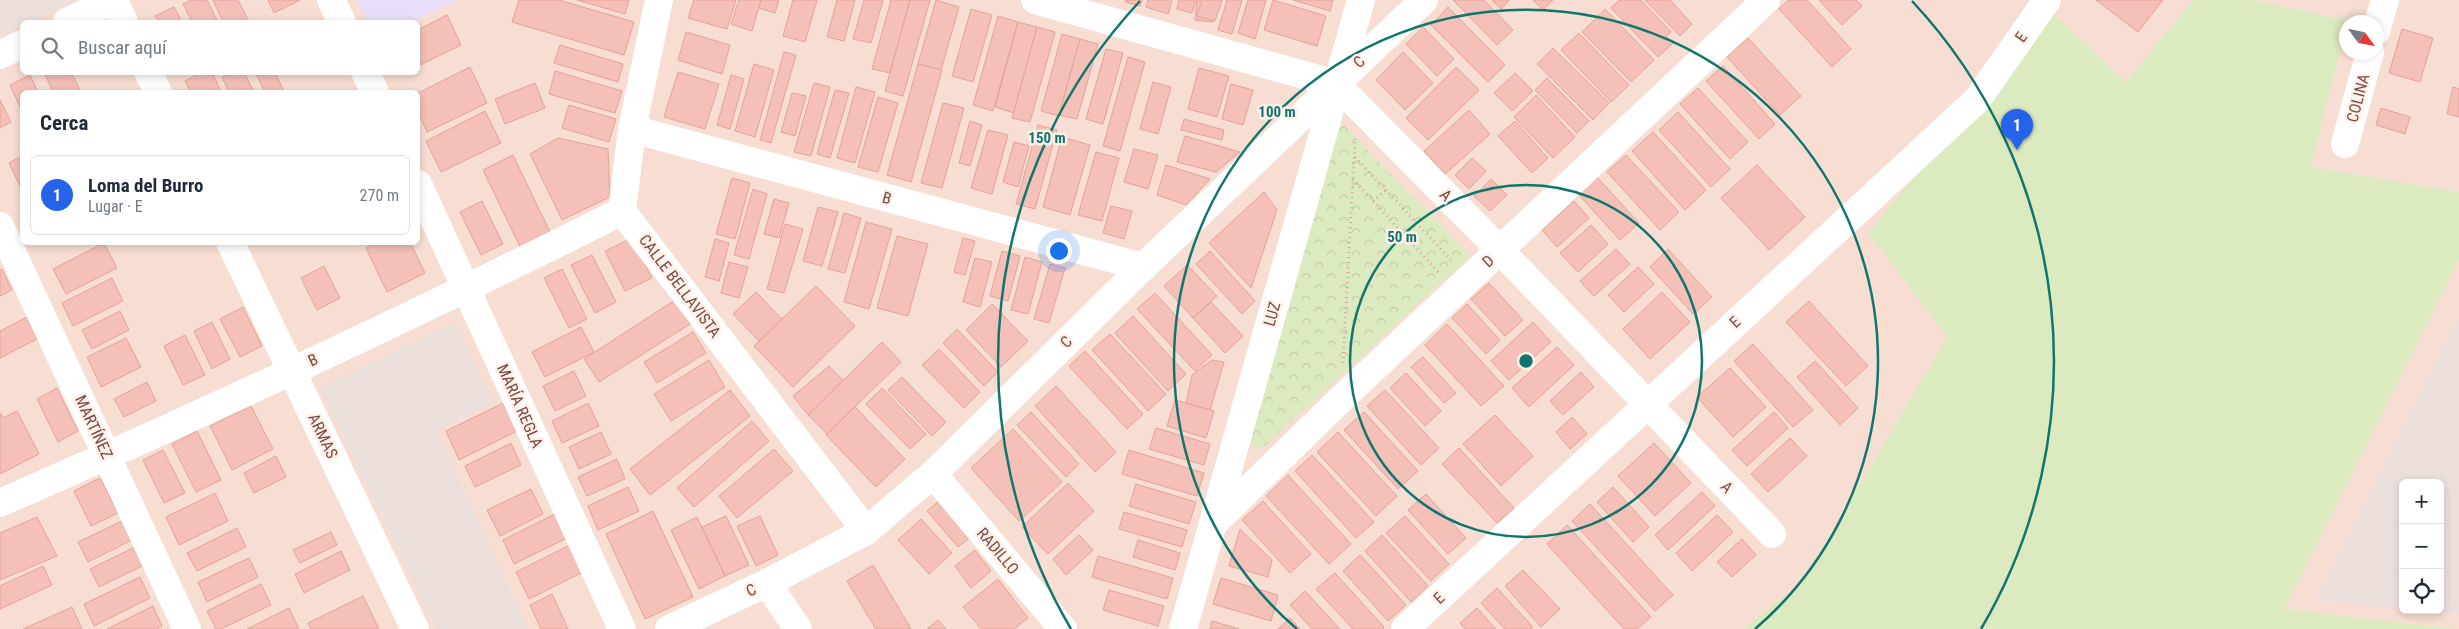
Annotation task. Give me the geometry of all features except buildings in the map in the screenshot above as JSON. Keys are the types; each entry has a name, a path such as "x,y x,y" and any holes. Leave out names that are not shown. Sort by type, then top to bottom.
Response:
{"street":[{"path":"70,20 113,0 123,20"},
{"path":"331,0 341,20"},
{"path":"622,210 632,129 659,0"},
{"name":"A","path":"1035,0 1336,84 1500,250 1772,534"},
{"name":"LUZ","path":"1183,629 1361,0"},
{"name":"C","path":"669,629 767,583 866,531 933,474 1143,267 1424,0"},
{"name":"D","path":"1213,524 1341,399 1766,0"},
{"name":"E","path":"1406,629 1647,403 1977,100 2047,0"},
{"path":"2381,15 2385,0"},
{"path":"0,55 20,45"},
{"name":"COLINA","path":"2345,144 2368,60"},
{"path":"150,75 157,90"},
{"path":"366,75 374,90"},
{"name":"B","path":"632,129 1143,267"},
{"name":"MARÍA REGLA","path":"420,188 622,629"},
{"name":"B","path":"0,503 107,456 467,289 622,210"},
{"name":"CALLE BELLAVISTA","path":"622,210 866,531"},
{"name":"MARTÍNEZ","path":"0,226 187,629"},
{"name":"ARMAS","path":"231,245 415,629"},
{"name":"RADILLO","path":"933,474 1062,629"},
{"path":"767,583 798,629"}],"path":[{"path":"1341,399 1357,104"},
{"path":"1354,156 1386,190 1462,285"},
{"path":"1353,178 1373,201 1462,285"},
{"path":"1373,201 1386,190"}],"shaded area":[{"path":"0,0 2193,0 2126,82 2052,12 1868,233 1947,337 1803,581 1743,629 0,629"},
{"path":"0,0 75,0 34,20 20,20 20,27 1,37"},
{"path":"357,0 457,0 414,20 366,20"},
{"path":"2252,0 2459,0 2459,192 2311,167 2339,55 2339,60 2384,60 2384,15 2339,15 2339,18"},
{"path":"2459,259 2459,317 2315,601 2399,609 2399,614 2459,614 2459,629 2284,609"},
{"path":"2459,317 2459,614 2444,613 2444,479 2399,479 2399,609 2315,601"},
{"path":"456,322 493,403 437,431 528,629 436,629 319,388"}],"green space":[{"path":"2193,0 2252,0 2339,18 2339,56 2311,167 2459,192 2459,259 2284,609 2458,629 1743,629 1803,581 1947,337 1868,233 2051,11 2126,82"},
{"path":"1334,115 1470,256 1261,449 1249,442"}],"place":[{"name":"Loma del Burro","path":"2017,150"}]}
